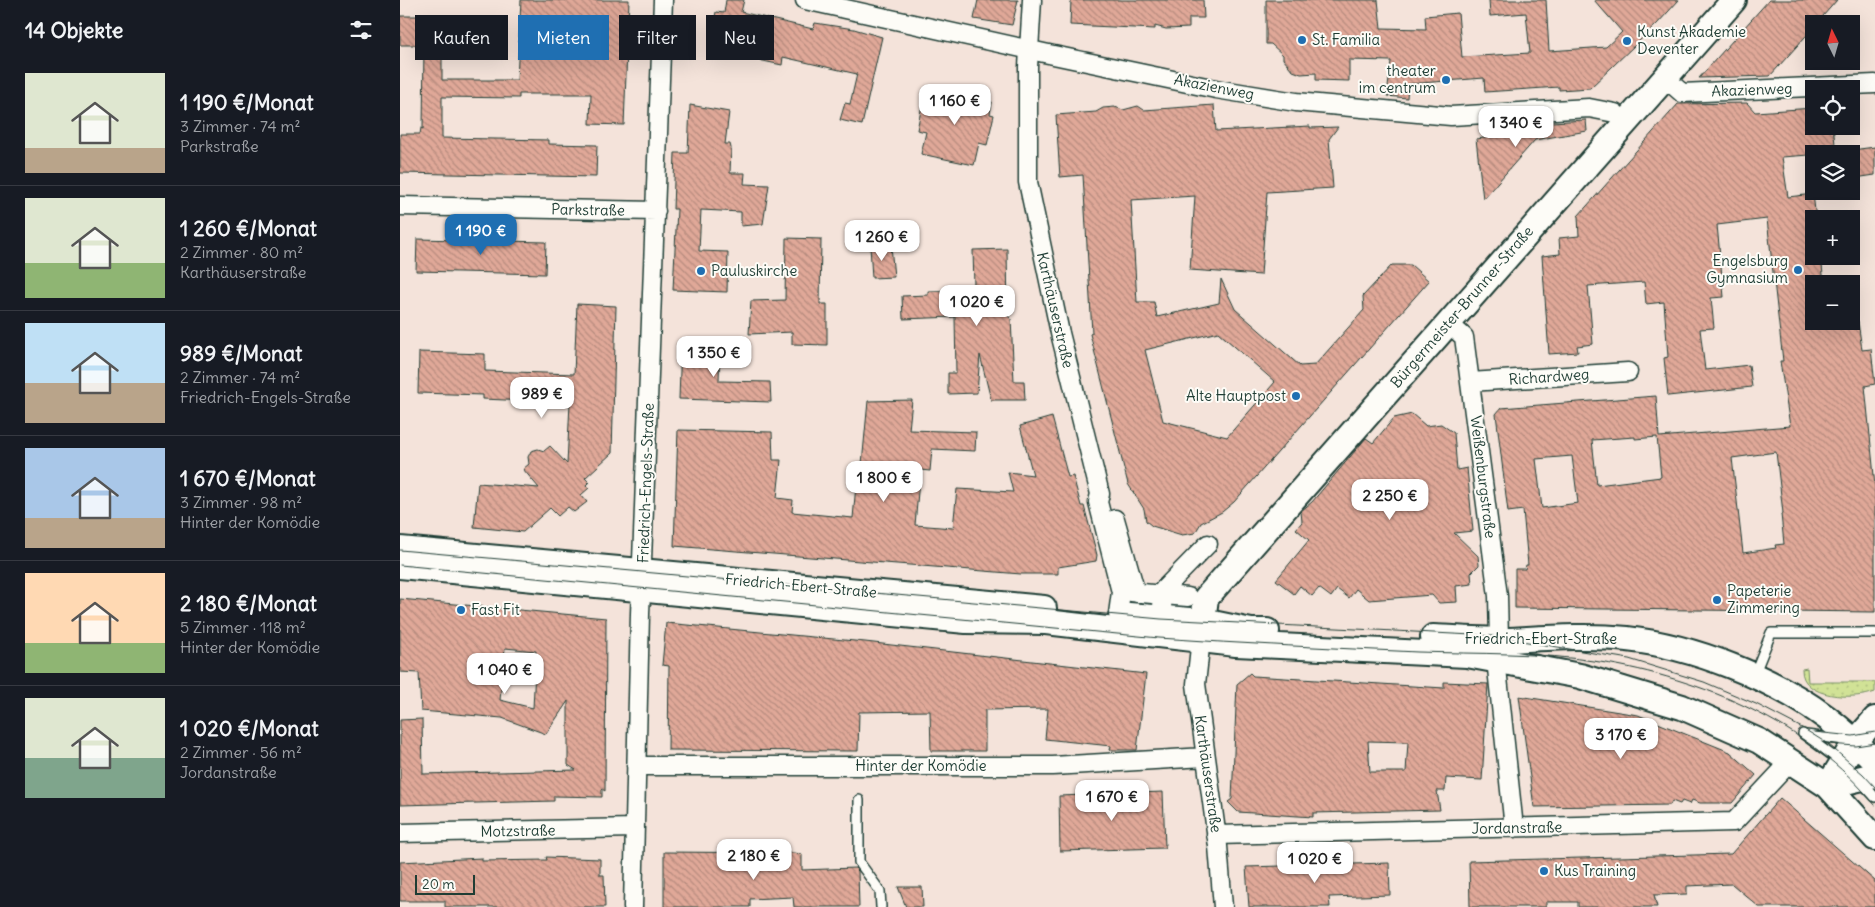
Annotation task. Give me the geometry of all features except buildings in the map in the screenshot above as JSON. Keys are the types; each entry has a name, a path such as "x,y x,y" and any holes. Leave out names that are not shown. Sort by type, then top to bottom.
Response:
{"main road":[{"name":"Bürgermeister-Brunner-Straße","path":"1202,631 1206,598 1734,0"},
{"name":"Friedrich-Ebert-Straße","path":"400,549 966,620 1046,622 1141,632 1251,631 1498,649 1682,707 1759,741 1828,786 1875,838"},
{"name":"Friedrich-Ebert-Straße","path":"400,566 642,580 1118,614 1202,631 1437,653 1498,649 1600,638 1652,642 1679,649 1754,677 1802,702 1865,738 1875,761"},
{"path":"1828,786 1859,772 1865,738 1875,719"}],"street":[{"name":"Friedrich-Engels-Straße","path":"633,907 642,580 663,0"},
{"name":"Akazienweg","path":"805,0 1216,89 1296,102 1451,116 1589,108 1615,113 1625,122"},
{"name":"Karthäuserstraße","path":"1032,0 1028,182 1060,333 1100,494 1098,502 1120,592 1118,614"},
{"name":"Akazienweg","path":"1664,78 1682,93 1875,84"},
{"name":"Parkstraße","path":"400,206 656,212"},
{"name":"Weißenburgstraße","path":"1448,323 1464,337 1498,596 1498,649 1514,828"},
{"name":"Richardweg","path":"1470,382 1628,372"},
{"path":"1115,519 1133,593 1162,601 1188,597"},
{"path":"1162,601 1164,589 1208,544"},
{"name":"Karthäuserstraße","path":"1202,631 1196,684 1216,835 1223,907"},
{"name":"Hinter der Komödie","path":"636,766 1053,766 1205,757"},
{"name":"Jordanstraße","path":"1216,835 1734,822 1791,762"},
{"name":"Motzstraße","path":"400,833 635,828"}],"lane":[{"path":"1754,677 1771,633 1875,633"},
{"path":"1865,738 1803,734 1859,772 1875,797"},
{"path":"859,800 859,862 880,890 880,907"}],"green space":[{"path":"1807,668 1808,682 1875,682 1875,692 1866,695 1843,696 1819,692 1804,679 1802,669"}],"tram line":[{"path":"400,550 1161,619 1492,636 1629,659 1704,682 1756,704 1804,729 1828,744 1875,787"},
{"path":"400,565 1159,638 1418,652 1555,656 1600,662 1638,669 1676,680 1714,693 1751,709 1786,728 1819,751 1849,776 1875,805"},
{"path":"1814,732 1853,736 1875,732"},
{"path":"1828,744 1856,746 1875,743"}],"place":[{"name":"St. Familia","path":"1302,40"},
{"name":"Kunst Akademie Deventer","path":"1627,41"},
{"name":"theater im centrum","path":"1446,80"},
{"name":"Engelsburg Gymnasium","path":"1798,270"},
{"name":"Pauluskirche","path":"701,271"},
{"name":"Alte Hauptpost","path":"1296,396"},
{"name":"Papeterie Zimmering","path":"1717,600"},
{"name":"Fast Fit","path":"461,610"},
{"name":"Kus Training","path":"1544,871"}]}
